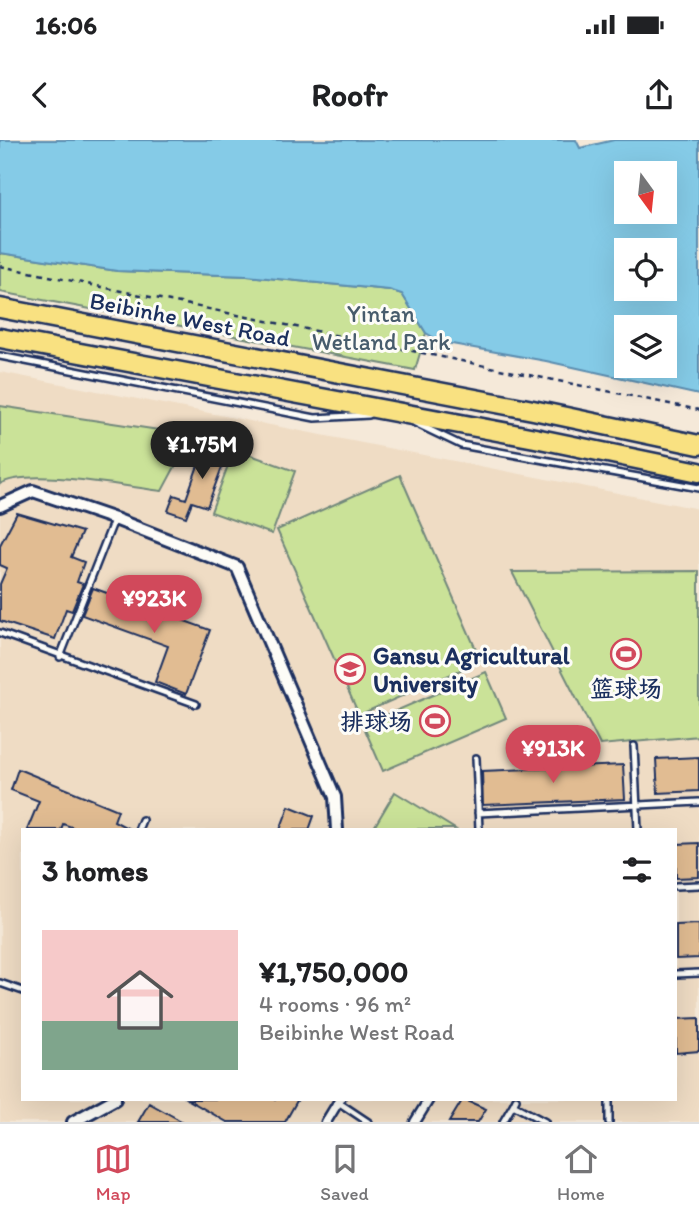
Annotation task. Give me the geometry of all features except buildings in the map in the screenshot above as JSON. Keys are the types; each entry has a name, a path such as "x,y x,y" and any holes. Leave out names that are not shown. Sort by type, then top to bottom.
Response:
{"main road":[{"name":"Beibinhe West Road","path":"0,308 399,384 699,445"},
{"path":"0,338 535,438 699,472"},
{"path":"392,413 399,384"}],"street":[{"path":"0,506 33,491 237,566 335,797 337,828"},
{"path":"73,1122 111,1101"},
{"path":"326,1122 338,1101"},
{"path":"415,1122 428,1101"}],"lane":[{"path":"0,356 314,418 392,413 461,445 699,488"},
{"path":"60,657 115,519"},
{"path":"0,633 60,657 196,704"},
{"path":"635,746 638,828"},
{"path":"476,758 479,828"},
{"path":"478,813 699,802"},
{"path":"139,828 142,820"},
{"path":"677,886 699,885"},
{"path":"677,974 699,973"},
{"path":"0,983 21,991"},
{"path":"340,1101 368,1122"},
{"path":"609,1101 609,1122"},
{"path":"503,1122 515,1102 545,1122"}],"path":[{"path":"0,267 699,410"}],"shaded area":[{"name":"Gansu Agricultural University","path":"0,372 699,509 699,1122 0,1122"}],"green space":[{"name":"Yintan Wetland Park","path":"0,253 117,271 247,276 389,290 402,294 426,333 415,370 0,292"},
{"path":"0,406 192,435 162,491 32,477 13,479 0,484"},
{"path":"234,449 295,471 272,534 211,512"},
{"path":"400,475 481,661 359,715 277,530"},
{"name":"篮球场","path":"699,571 699,736 600,745 512,572"},
{"name":"排球场","path":"486,672 506,718 383,771 363,725"},
{"path":"395,792 453,828 374,828"}],"water":[{"path":"0,140 576,140 580,148 614,140 699,140 699,395 622,378 677,378 677,315 614,315 614,376 441,342 426,333 402,294 389,290 247,276 117,271 0,253"}],"place":[{"name":"篮球场","path":"626,654"},
{"name":"Gansu Agricultural University","path":"350,669"},
{"name":"排球场","path":"435,721"}]}
